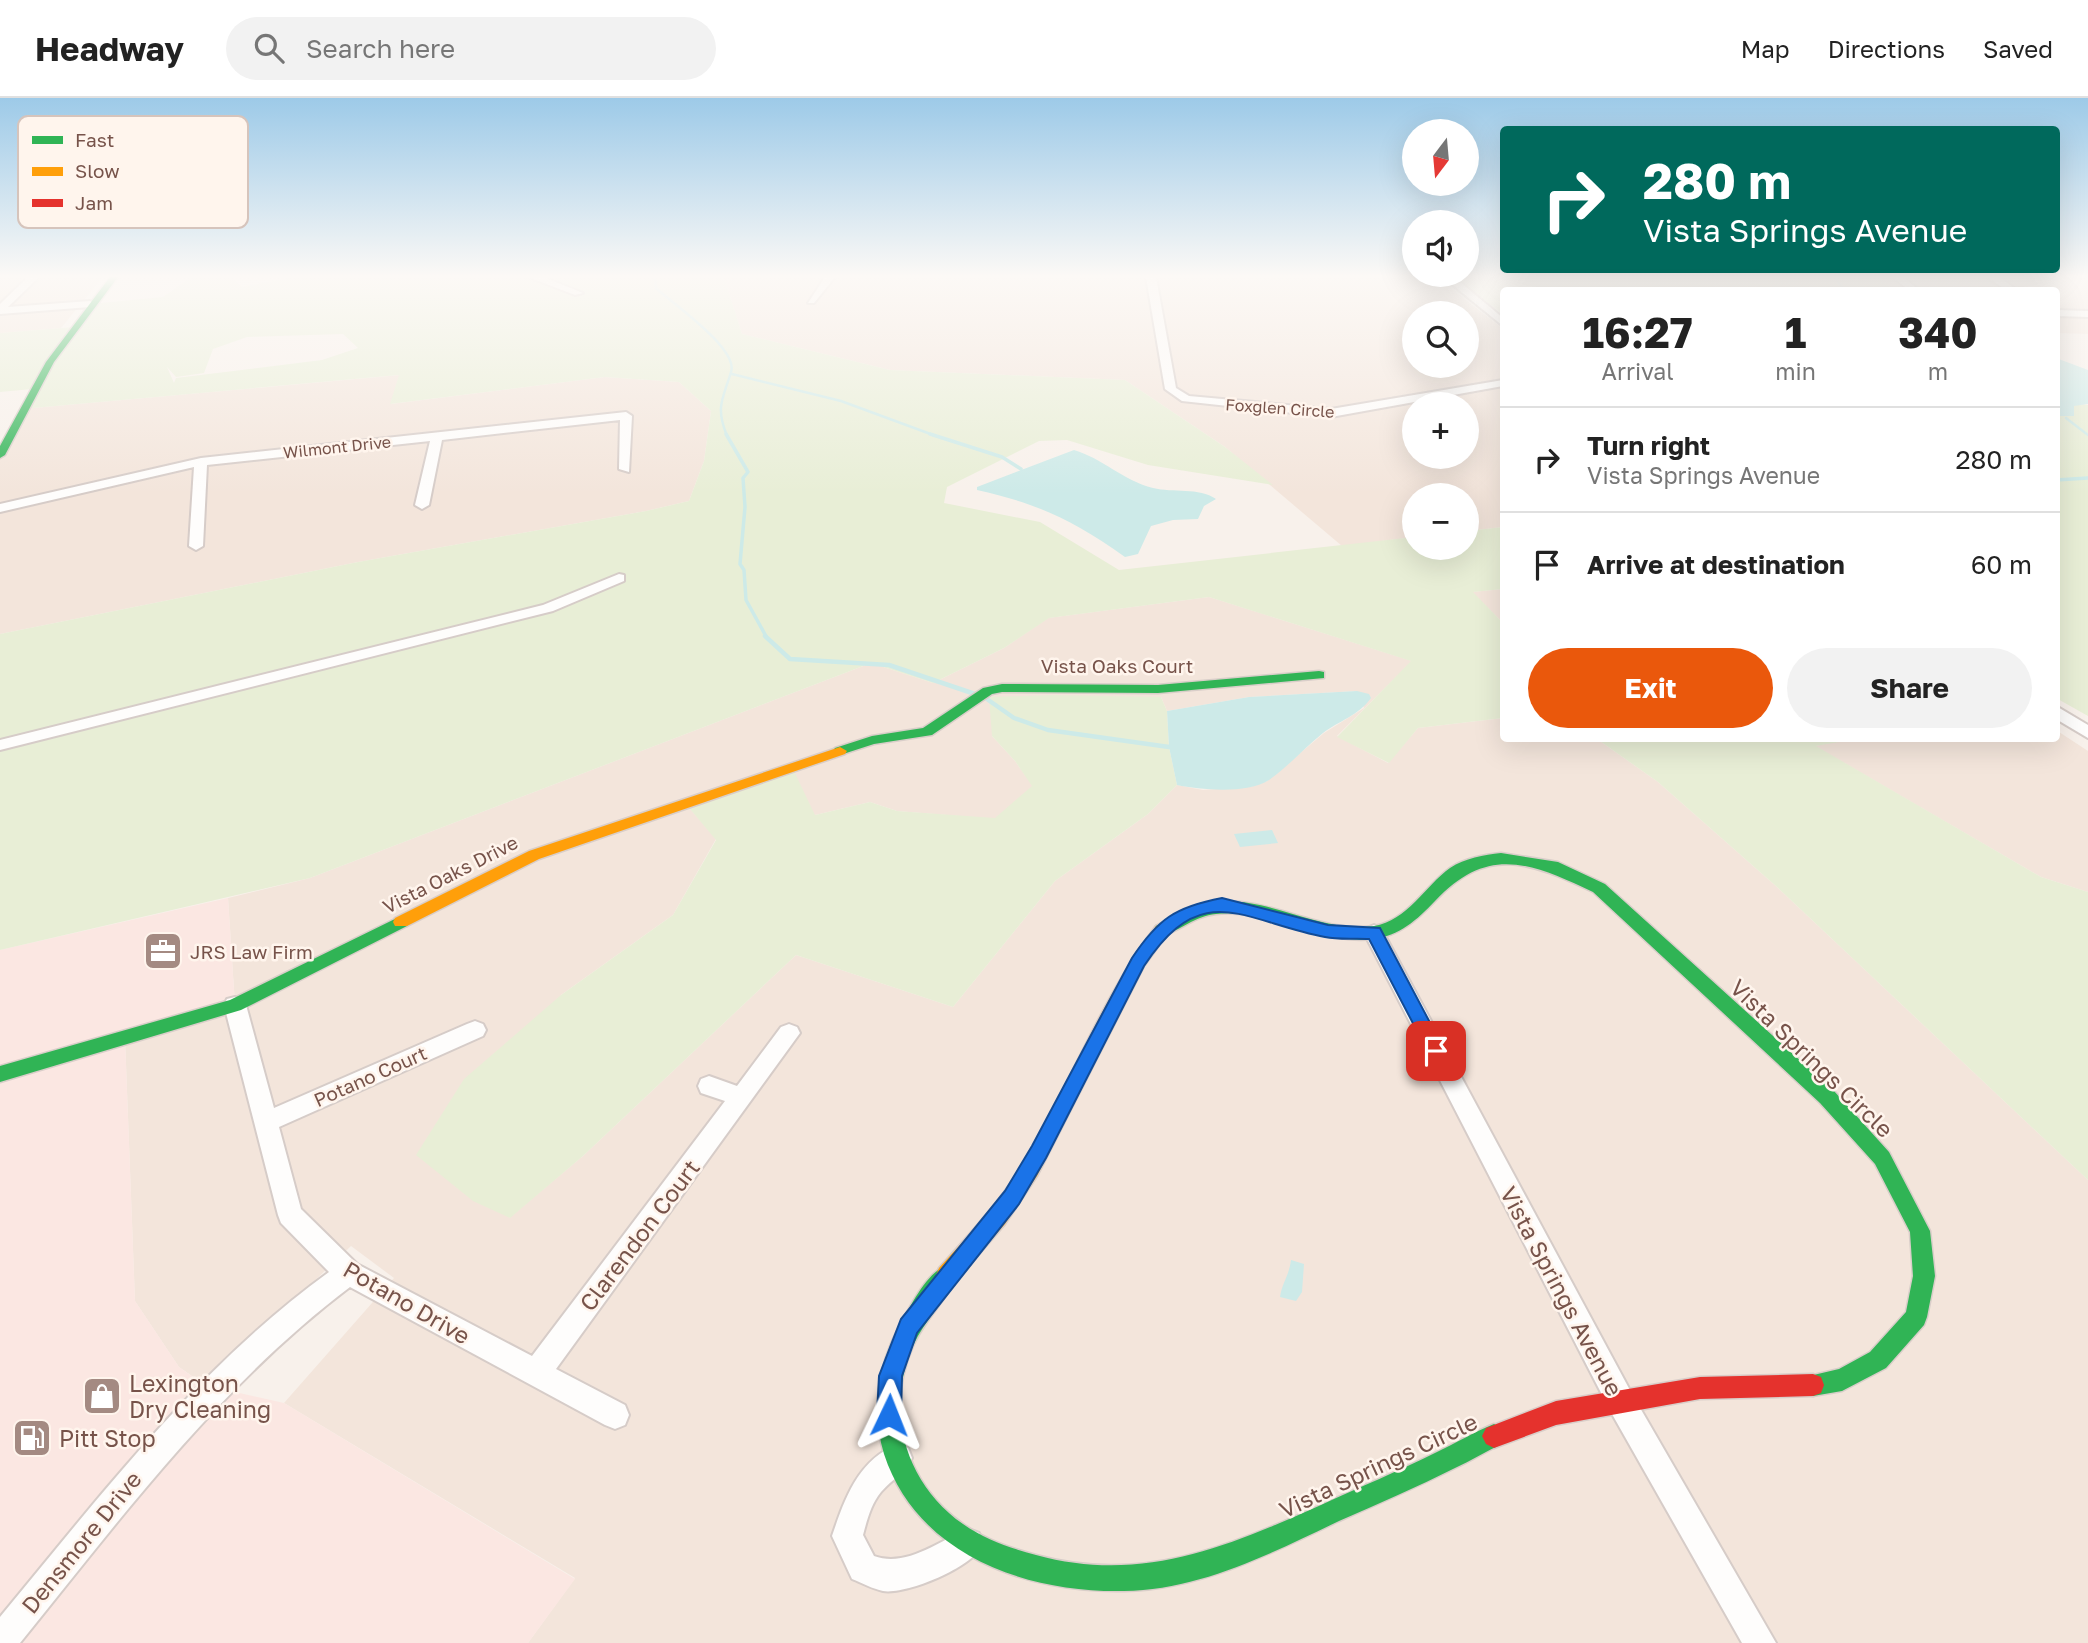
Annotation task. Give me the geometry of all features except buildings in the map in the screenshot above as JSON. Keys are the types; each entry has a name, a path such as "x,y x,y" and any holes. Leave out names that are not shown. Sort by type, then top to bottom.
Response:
{"street":[{"path":"0,455 41,373 58,349"},
{"name":"Foxglen Circle","path":"1164,349 1171,389 1186,399 1332,413 1500,384"},
{"name":"Wilmont Drive","path":"0,508 201,462 625,416 625,469"},
{"path":"422,505 437,436"},
{"path":"196,546 201,462"},
{"path":"0,745 548,608 619,578"},
{"name":"Vista Oaks Court","path":"927,732 988,691 1030,686 1158,689 1319,675"},
{"path":"2060,714 2088,733"},
{"name":"Vista Oaks Drive","path":"0,1074 235,1005 534,855 872,740 927,732"},
{"name":"Vista Springs Circle","path":"1517,859 1567,871 1614,900 1827,1097 1866,1138 1895,1179 1920,1231 1924,1276 1916,1317 1905,1334 1878,1360 1842,1380 1821,1386 1700,1388 1622,1404 1556,1413 1488,1438 1462,1453 1247,1552 1187,1572 1156,1577 1091,1576 1027,1565 968,1544 925,1508 909,1486 888,1434 891,1376 908,1326 1012,1197 1039,1152 1138,962 1157,933 1169,923 1196,909 1222,904 1328,932 1374,933 1391,929 1413,918 1453,874 1474,863 1517,859"},
{"name":"Vista Springs Avenue","path":"1374,933 1622,1404 1760,1643"},
{"name":"Potano Drive","path":"235,1005 290,1215 348,1273 615,1415"},
{"name":"Potano Court","path":"264,1123 475,1030"},
{"name":"Clarendon Court","path":"536,1374 789,1033"},
{"path":"709,1086 741,1097"},
{"name":"Densmore Drive","path":"0,1642 172,1432 290,1316 348,1273"},
{"path":"898,1458 872,1477 860,1498 847,1536 863,1568 886,1576 940,1562 968,1544"}],"shaded area":[{"path":"804,349 1402,349 1402,378 1479,378 1479,349 1500,349 1500,527 1479,530 1479,483 1402,483 1402,538 1342,546 1225,447 1125,380 890,370"},
{"path":"400,375 391,404 605,377 679,382 711,411 704,461 689,501 358,562 0,634 0,455 22,409"},
{"path":"1500,589 1500,620 1472,592"},
{"path":"1209,597 1412,661 1337,736 1388,763 1418,728 1500,718 1500,742 1601,742 1658,782 1777,887 2088,1180 2088,1643 528,1643 575,1578 284,1403 394,1278 351,1246 205,1385 179,1367 135,1301 125,1038 235,1005 228,898 310,878 871,663 933,683 1004,648 1048,618","holes":["1357,691 1364,708 1324,733 1267,781 1254,786 1203,790 1177,785 1148,814 1055,881 953,1007 796,955 583,1156 509,1218 561,995 673,915 716,839 686,804 815,815 870,802 897,811 996,819 1033,786 992,736 1161,697 1167,711 1249,697"]},
{"path":"2060,733 2088,751 2088,892 2041,877 1815,746 1836,742 2060,742"},
{"path":"228,898 235,1005 125,1038 135,1301 179,1367 204,1385 284,1403 575,1579 528,1643 0,1643 0,950"}],"green space":[{"path":"0,349 213,349 204,373 176,377 167,367 174,383 176,378 322,360 355,349 804,349 890,370 1125,380 1225,447 1273,485 1148,465 1067,440 1039,441 947,487 944,503 1040,522 1119,570 1402,538 1402,560 1479,560 1479,530 1500,527 1500,589 1473,592 1500,620 1500,718 1418,728 1389,763 1337,737 1411,661 1209,597 1049,618 1004,648 933,683 871,663 310,878 0,950 0,634 358,562 689,501 704,461 711,411 679,382 605,377 390,404 399,375 22,409 32,389 0,392"},
{"path":"2078,404 2088,405 2088,716 2060,700 2060,413"},
{"path":"989,697 1161,697 1167,711 1169,747 1177,785 1148,814 1055,881 953,1007 796,955 583,1156 510,1218 473,1201 416,1155 464,1079 561,995 673,915 716,840 685,803 792,767 815,815 870,802 897,811 995,818 1032,786 1015,761 992,736"},
{"path":"1601,742 1839,742 1816,746 2041,877 2088,892 2088,1180 1777,887 1658,782"}],"water":[{"path":"2060,360 2088,370 2088,404 2074,406 2074,416 2060,416"},
{"path":"1074,450 1142,485 1202,493 1216,499 1204,506 1198,519 1173,520 1151,526 1138,554 1125,557 1055,515 1019,501 977,490 977,487"},
{"path":"1357,691 1369,694 1371,698 1355,713 1323,733 1269,780 1237,789 1177,785 1169,747 1167,711 1249,697"},
{"path":"1272,830 1278,843 1240,847 1234,834"},
{"path":"1291,1260 1304,1264 1302,1292 1296,1301 1280,1297"}],"waterway":[{"path":"723,349 731,362 721,410 727,435"},
{"path":"732,374 841,401 934,435"},
{"path":"2066,418 2088,435"},
{"path":"930,434 934,435"},
{"path":"727,435 748,472 743,478 745,507 740,564 744,570 746,600 767,638"},
{"path":"934,435 1002,457 1021,469"},
{"path":"2060,480 2088,478"},
{"path":"767,638 790,659 889,665 975,694"},
{"path":"984,697 1014,718 1048,730 1169,747"}],"traffic: fast":[{"path":"0,455 50,362 60,349"},
{"path":"840,751 872,740 927,732 988,691 1002,688 1158,689 1319,675"},
{"path":"1501,858 1552,866 1599,888 1827,1097 1882,1158 1920,1231 1924,1276 1916,1317 1878,1360 1842,1380 1813,1385"},
{"path":"1162,930 1189,914 1215,908 1240,908 1342,932 1371,933 1385,930 1408,918 1445,881 1466,866 1501,858"},
{"path":"0,1074 235,1005 401,922"},
{"path":"947,1275 915,1319 894,1366 889,1390 888,1416 892,1442 910,1486 932,1515 961,1537 1011,1561 1052,1572 1090,1578 1126,1579 1195,1567 1265,1543 1494,1436"}],"traffic: slow":[{"path":"401,922 534,855 840,751"},
{"path":"947,1275 998,1217 1030,1170 1138,962 1162,930"}],"traffic: jam":[{"path":"1494,1436 1556,1413 1700,1388 1813,1385"}],"place":[{"name":"JRS Law Firm","path":"163,951"},
{"name":"Lexington Dry Cleaning","path":"102,1396"},
{"name":"Pitt Stop","path":"32,1438"}],"route":[{"path":"889,1415 891,1376 897,1351 908,1326 1012,1197 1039,1152 1138,962 1157,933 1169,923 1196,909 1222,904 1328,932 1374,933 1436,1051"}]}
